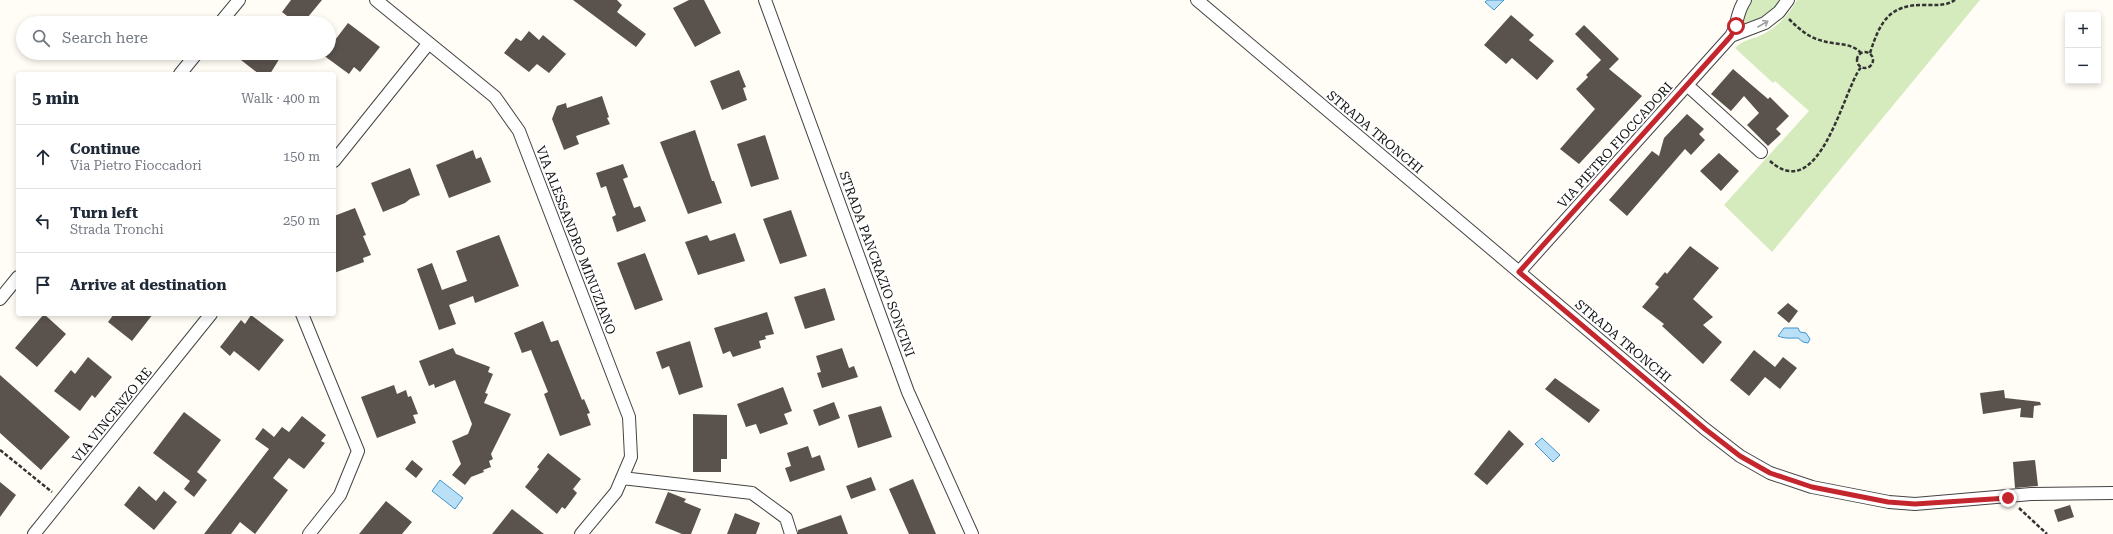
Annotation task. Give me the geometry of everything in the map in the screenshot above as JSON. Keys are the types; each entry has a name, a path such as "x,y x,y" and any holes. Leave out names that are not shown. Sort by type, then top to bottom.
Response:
{"street":[{"path":"226,16 239,0"},
{"name":"VIA ALESSANDRO MINUZIANO","path":"376,0 428,44 495,97 519,131 629,417 631,457 616,492 581,534"},
{"name":"STRADA PANCRAZIO SONCINI","path":"765,0 908,392 972,534"},
{"name":"STRADA TRONCHI","path":"1197,0 1705,429 1740,456 1770,473 1812,487 1888,502 1915,504 2008,498 2031,494 2113,493"},
{"name":"VIA PIETRO FIOCCADORI","path":"1519,272 1731,36 1735,28 1738,13 1745,0"},
{"name":"VIA PIETRO FIOCCADORI","path":"1731,36 1761,26 1781,10 1788,0"},
{"path":"336,159 428,44"},
{"path":"182,72 191,60"},
{"path":"1687,85 1761,152"},
{"path":"0,299 16,279"},
{"name":"VIA VINCENZO RE","path":"34,534 209,316"},
{"path":"303,316 358,451 340,495 309,534"},
{"path":"622,478 752,493 786,518 791,534"}],"path":[{"path":"1861,67 1867,68 1873,63 1873,58 1870,53 1879,28 1887,18 1899,10 1915,5 1943,5 1955,0"},
{"path":"1781,10 1809,36 1825,42 1852,47 1861,53 1870,53"},
{"path":"1861,53 1857,60 1861,67"},
{"path":"1761,152 1777,167 1786,171 1799,169 1810,163 1819,154 1832,133 1855,76 1861,67"},
{"path":"0,450 62,500"},
{"path":"2008,498 2047,534"}],"green space":[{"path":"1751,0 1783,0 1771,14 1746,26 1741,22"},
{"path":"1797,0 1980,0 1772,252 1724,205 1809,111 1775,81 1773,83 1735,48 1743,42 1764,34 1775,26 1785,17"}],"water":[{"path":"1488,0 1504,0 1494,10 1485,2"},
{"path":"1784,328 1798,328 1800,332 1806,333 1810,339 1808,343 1803,342 1798,338 1778,336"},
{"path":"1542,438 1560,455 1553,462 1535,444"},
{"path":"440,480 463,498 455,509 432,491"}],"building":[{"path":"291,0 322,0 309,16 287,16 282,12"},
{"path":"573,0 617,0 622,5 617,12 646,34 636,47"},
{"path":"689,0 704,0 721,33 695,47 673,8"},
{"path":"1511,15 1534,35 1529,40 1554,61 1537,80 1512,58 1506,64 1484,45"},
{"path":"348,23 380,47 360,72 354,67 349,74 330,60 336,60 336,39"},
{"path":"1584,25 1619,59 1609,69 1642,96 1579,164 1560,149 1595,109 1576,89 1588,77 1586,75 1601,60 1575,34"},
{"path":"529,31 539,40 543,35 566,54 549,73 537,64 529,72 504,53 516,38 521,41"},
{"path":"241,60 279,60 271,72 256,72"},
{"path":"1733,69 1768,99 1770,97 1789,116 1776,129 1781,134 1768,146 1747,125 1759,113 1744,96 1731,111 1711,94"},
{"path":"739,70 746,87 743,88 747,100 722,110 710,81"},
{"path":"602,96 609,117 607,118 610,124 576,136 579,144 564,150 552,119 557,106 566,103 567,108"},
{"path":"1687,114 1704,129 1699,134 1705,140 1691,155 1685,149 1627,216 1609,200 1652,151 1659,156 1664,138"},
{"path":"695,130 712,181 714,181 722,203 688,214 660,142"},
{"path":"765,135 779,179 751,187 737,144"},
{"path":"473,150 476,159 481,157 491,182 449,198 436,165"},
{"path":"1719,153 1739,171 1721,191 1700,171"},
{"path":"623,164 628,177 623,179 634,208 640,206 646,221 617,232 612,217 616,215 606,186 601,188 596,173"},
{"path":"410,168 420,195 383,212 371,183"},
{"path":"355,208 366,235 363,236 371,255 363,258 364,262 336,272 336,215"},
{"path":"791,210 807,256 780,264 763,219"},
{"path":"735,233 745,261 698,275 685,242 707,235 710,241"},
{"path":"499,235 519,286 475,303 473,296 449,305 456,324 439,330 417,269 432,263 442,290 467,281 456,251"},
{"path":"1690,246 1719,268 1693,299 1713,317 1703,325 1722,342 1703,364 1662,326 1664,324 1642,307 1659,287 1655,284 1665,272 1667,274"},
{"path":"645,253 663,300 635,310 617,263"},
{"path":"825,288 835,320 805,329 794,297"},
{"path":"1788,303 1798,311 1789,323 1777,313"},
{"path":"767,312 774,334 765,336 766,339 759,341 761,348 733,357 730,351 723,354 714,328"},
{"path":"42,316 46,316 66,334 37,367 15,348"},
{"path":"112,316 151,316 132,341 108,322"},
{"path":"250,316 252,316 284,340 259,371 234,351 230,356 220,347 241,320 245,324"},
{"path":"543,321 551,342 558,340 582,400 584,399 590,413 587,414 591,425 560,436 544,394 548,392 531,350 522,353 514,333"},
{"path":"690,341 703,387 679,395 669,366 662,369 656,352"},
{"path":"453,348 456,354 490,367 488,372 493,374 485,393 488,394 484,403 511,414 491,454 493,459 489,461 491,467 483,470 484,472 471,477 465,485 452,475 461,464 452,441 468,434 472,424 455,380 435,388 434,384 429,386 419,361"},
{"path":"842,348 849,368 854,366 858,377 822,388 817,373 821,372 816,356"},
{"path":"1754,350 1775,367 1783,357 1797,368 1780,389 1765,377 1749,396 1730,380"},
{"path":"88,357 112,377 95,398 92,395 80,411 54,391 71,370 75,374"},
{"path":"0,375 70,437 41,470 0,433"},
{"path":"1555,378 1600,410 1589,423 1545,389"},
{"path":"394,385 397,394 406,390 408,397 411,396 418,414 413,415 416,423 377,438 361,397"},
{"path":"783,387 792,411 784,414 788,424 760,434 756,424 746,427 737,404"},
{"path":"2004,390 2005,398 2040,402 2041,405 2034,406 2033,418 2020,417 2021,408 1983,414 1980,393"},
{"path":"834,402 840,418 819,426 813,410"},
{"path":"881,406 892,437 858,448 848,415"},
{"path":"184,412 221,440 197,472 207,480 194,497 184,489 190,481 153,453"},
{"path":"693,414 727,415 727,459 721,459 721,472 693,472"},
{"path":"302,416 326,435 321,441 325,443 304,469 289,458 273,478 288,490 255,534 240,522 231,534 204,534 269,449 255,439 263,428 274,437 282,427 289,432"},
{"path":"1509,430 1524,444 1487,485 1474,474"},
{"path":"808,446 812,458 820,455 825,470 790,482 785,468 791,466 787,453"},
{"path":"548,453 581,479 573,489 577,493 565,509 562,507 557,514 525,487 539,469 537,467"},
{"path":"412,460 423,469 416,478 405,469"},
{"path":"2035,460 2038,486 2015,488 2013,462"},
{"path":"871,477 876,490 851,499 846,486"},
{"path":"913,479 936,534 909,534 889,489"},
{"path":"0,482 16,495 0,517"},
{"path":"139,486 156,501 164,491 177,502 154,530 124,505"},
{"path":"668,492 686,499 684,502 701,509 691,534 682,534 655,523"},
{"path":"386,501 412,522 402,534 359,534"},
{"path":"2070,505 2074,517 2058,522 2054,510"},
{"path":"512,509 544,534 492,534"},
{"path":"735,513 760,523 756,534 727,534"},
{"path":"841,515 848,534 798,534 798,530"}],"route":[{"path":"1736,26 1731,36 1519,272 1705,429 1740,456 1770,473 1812,487 1888,502 1915,504 2008,498"}]}
